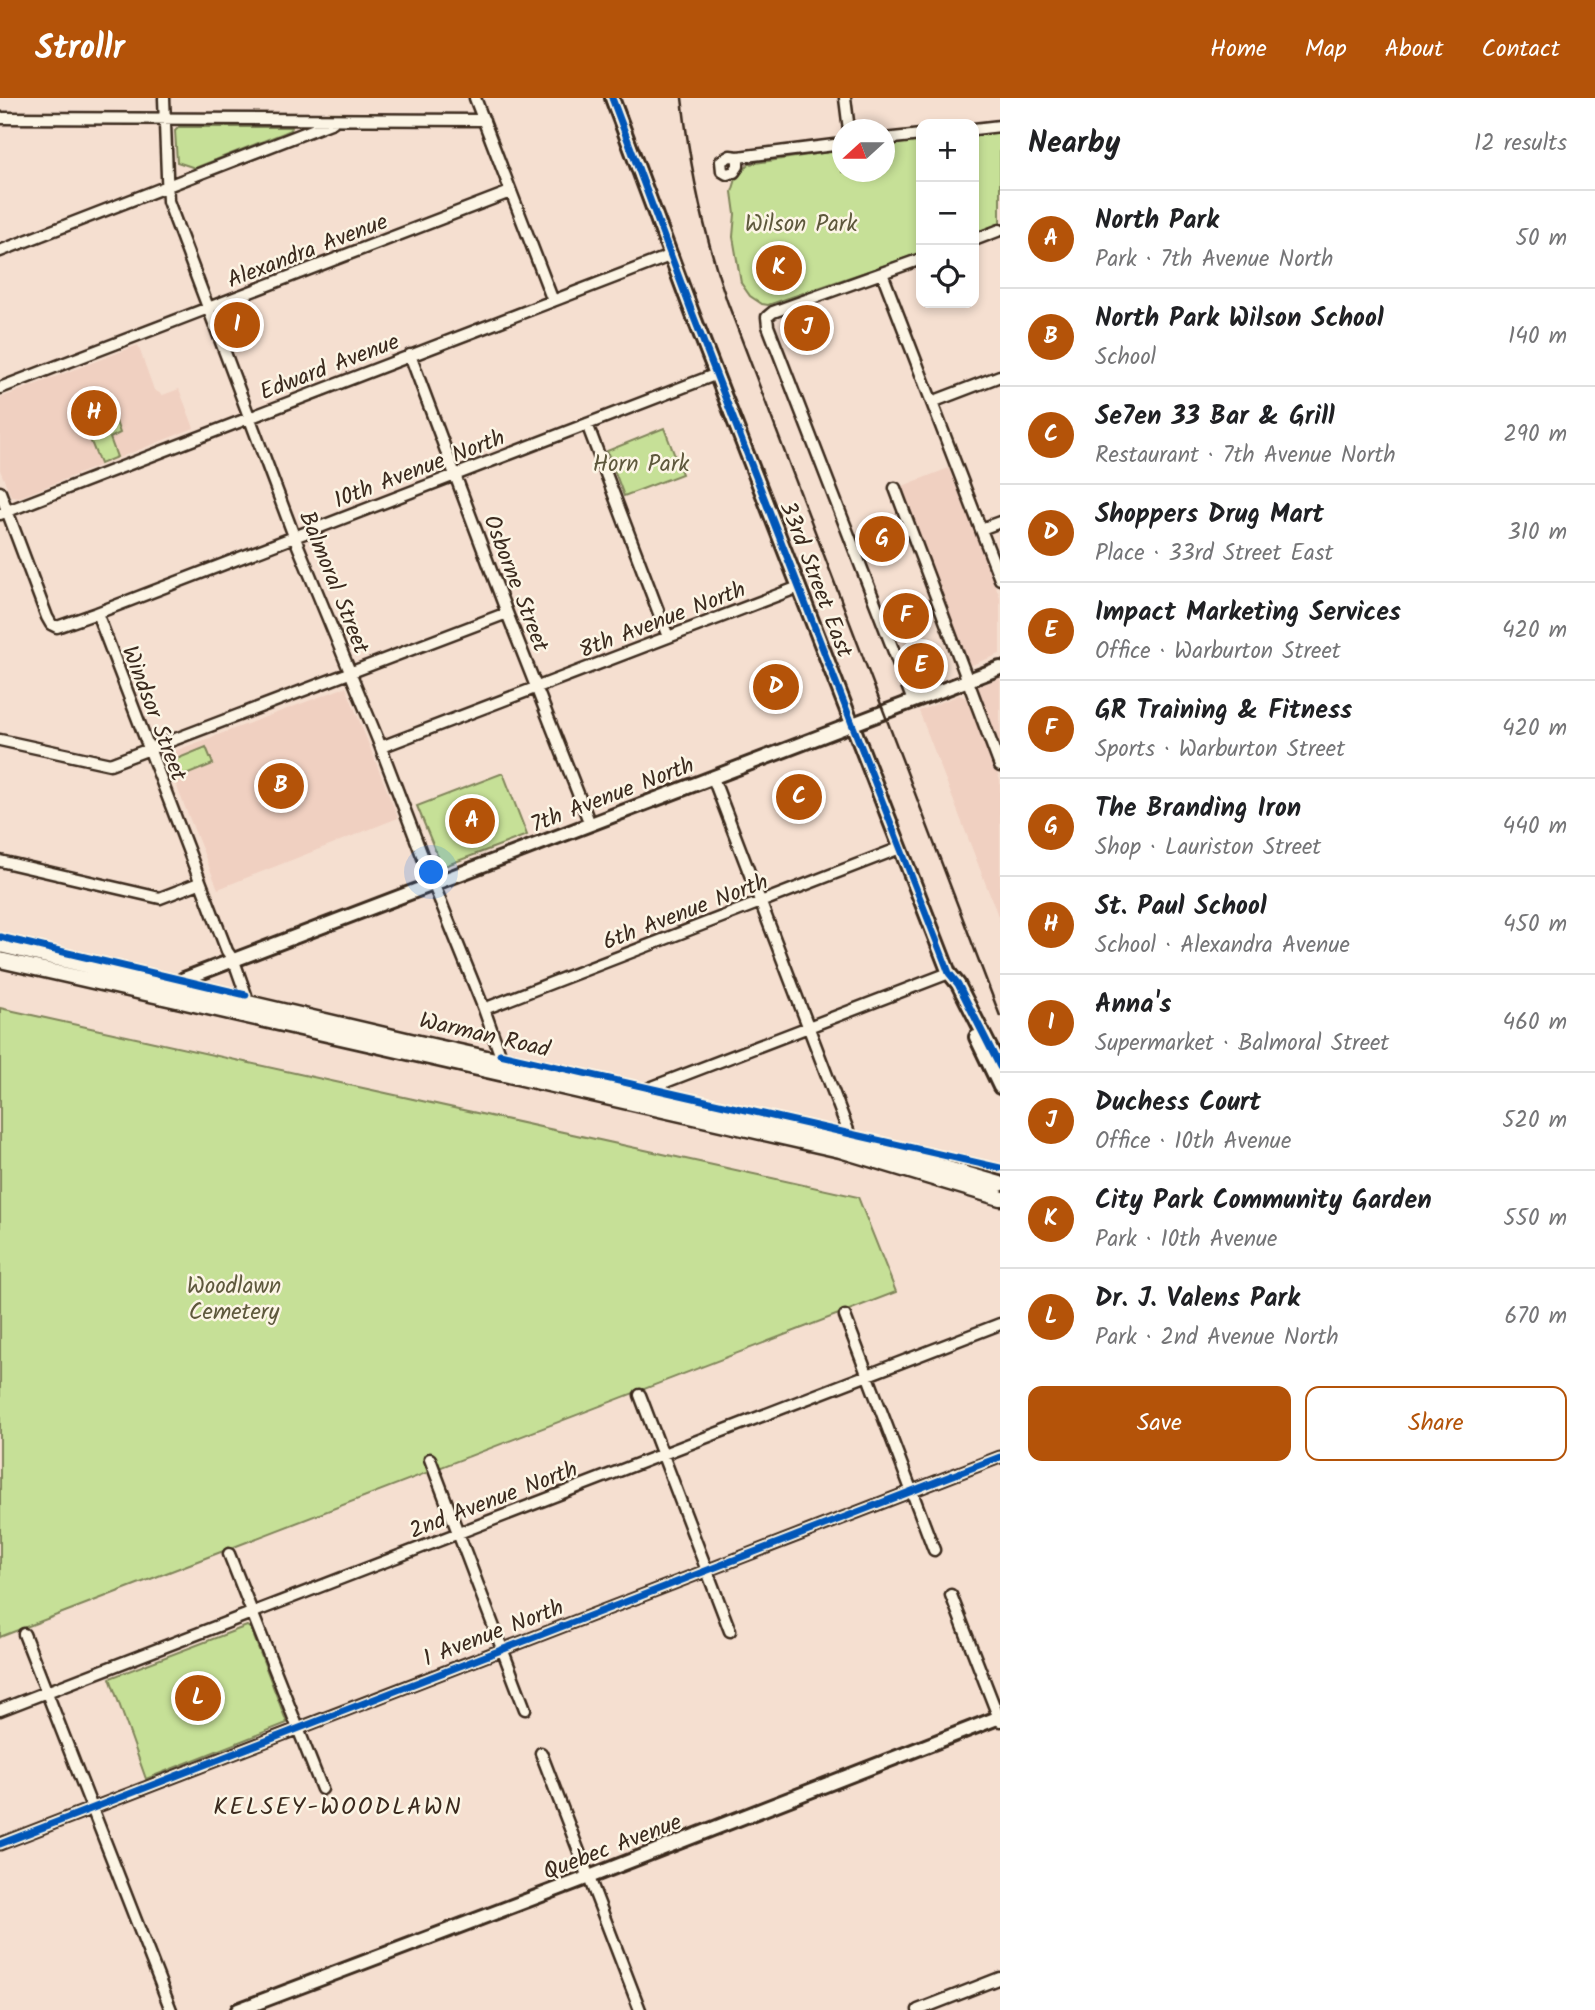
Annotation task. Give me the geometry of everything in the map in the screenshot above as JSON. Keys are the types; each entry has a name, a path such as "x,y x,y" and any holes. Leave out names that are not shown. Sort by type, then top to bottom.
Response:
{"main road":[{"name":"Warman Road","path":"0,945 171,991 500,1067 840,1150 974,1191 1000,1187"},
{"name":"Warman Road","path":"0,960 171,991 244,1001 500,1067 639,1092 847,1140 1000,1187"},
{"path":"974,1191 1000,1205"}],"street":[{"name":"Balmoral Street","path":"164,98 168,201 295,536 484,1009 500,1067"},
{"path":"475,98 553,301"},
{"name":"33rd Street East","path":"612,98 949,974 958,985 1000,1067"},
{"path":"845,98 848,119"},
{"path":"0,118 484,120"},
{"path":"0,251 340,120"},
{"path":"979,128 1000,126"},
{"path":"895,138 916,136"},
{"path":"738,157 832,145"},
{"name":"Alexandra Avenue","path":"0,388 510,192"},
{"path":"979,238 1000,230"},
{"name":"Edward Avenue","path":"4,512 672,255"},
{"path":"913,701 790,384 767,317 773,312 916,261"},
{"path":"882,273 1000,579"},
{"name":"Osborne Street","path":"410,355 590,824"},
{"name":"10th Avenue North","path":"97,613 717,374"},
{"path":"932,402 1000,376"},
{"path":"587,424 668,637"},
{"path":"895,488 1000,766"},
{"path":"0,492 4,512 51,624 57,627 97,613"},
{"path":"981,530 1000,522"},
{"name":"8th Avenue North","path":"381,747 799,587"},
{"name":"Windsor Street","path":"97,613 200,883 247,995 244,1001"},
{"path":"0,740 110,764 507,613"},
{"name":"7th Avenue North","path":"171,991 234,961 1000,668"},
{"path":"713,778 849,1133 847,1140"},
{"name":"6th Avenue North","path":"484,1009 900,848"},
{"path":"0,861 160,898 200,883"},
{"path":"639,1092 949,974"},
{"name":"33rd Street East","path":"949,974 948,982 1000,1087"},
{"path":"845,1316 934,1550"},
{"name":"2nd Avenue North","path":"0,1710 1000,1324"},
{"path":"640,1395 730,1631"},
{"name":"1 Avenue North","path":"0,1844 1000,1457"},
{"path":"430,1460 525,1709"},
{"path":"229,1554 297,1729 323,1788"},
{"path":"951,1595 999,1719"},
{"path":"24,1634 171,2010"},
{"name":"Quebec Avenue","path":"237,2010 999,1719"},
{"path":"541,1753 640,2010"},
{"path":"918,2010 1000,1978"}],"shaded area":[{"path":"138,345 154,390 163,395 179,389 194,428 20,497 11,496 0,470 0,398"},
{"path":"949,468 1000,597 1000,654 969,666 900,487"},
{"path":"1000,678 1000,748 977,687"},
{"path":"346,687 398,818 218,889 164,755"},
{"path":"959,695 969,699 1000,780 1000,921 919,711"}],"green space":[{"path":"179,127 292,127 284,133 195,168 177,162 175,131"},
{"path":"1000,132 1000,224 979,231 979,182 979,134"},
{"name":"Wilson Park","path":"916,142 916,255 768,305 750,296 741,283 733,237 735,214 732,192 736,179 749,164 832,152 832,182 895,182 895,144"},
{"path":"114,416 120,433 110,438 117,457 100,464 85,427"},
{"name":"Horn Park","path":"664,428 682,474 624,496 607,451"},
{"path":"206,747 213,764 181,777 174,760"},
{"path":"503,773 527,835 442,867 417,806"},
{"name":"Woodlawn Cemetery","path":"0,1008 858,1197 896,1292 0,1637"},
{"path":"247,1626 251,1629 287,1723 146,1779 110,1678"}],"railway":[{"path":"682,98 699,201 727,301 1000,1016"}],"cycle path":[{"path":"612,98 693,315 949,973 958,984 1000,1067"},
{"path":"0,937 246,995"},
{"path":"500,1054 1000,1168"},
{"path":"0,1844 1000,1457"}],"place":[{"name":"City Park Community Garden","path":"779,268"},
{"name":"Anna's","path":"237,325"},
{"name":"Duchess Court","path":"807,328"},
{"name":"St. Paul School","path":"94,413"},
{"name":"The Branding Iron","path":"882,539"},
{"name":"GR Training & Fitness","path":"906,616"},
{"name":"Impact Marketing Services","path":"921,666"},
{"name":"Shoppers Drug Mart","path":"776,687"},
{"name":"North Park Wilson School","path":"281,786"},
{"name":"Se7en 33 Bar & Grill","path":"799,797"},
{"name":"North Park","path":"472,821"},
{"name":"Dr. J. Valens Park","path":"198,1698"}],"district":[{"name":"KELSEY-WOODLAWN","path":"338,1806"}]}
